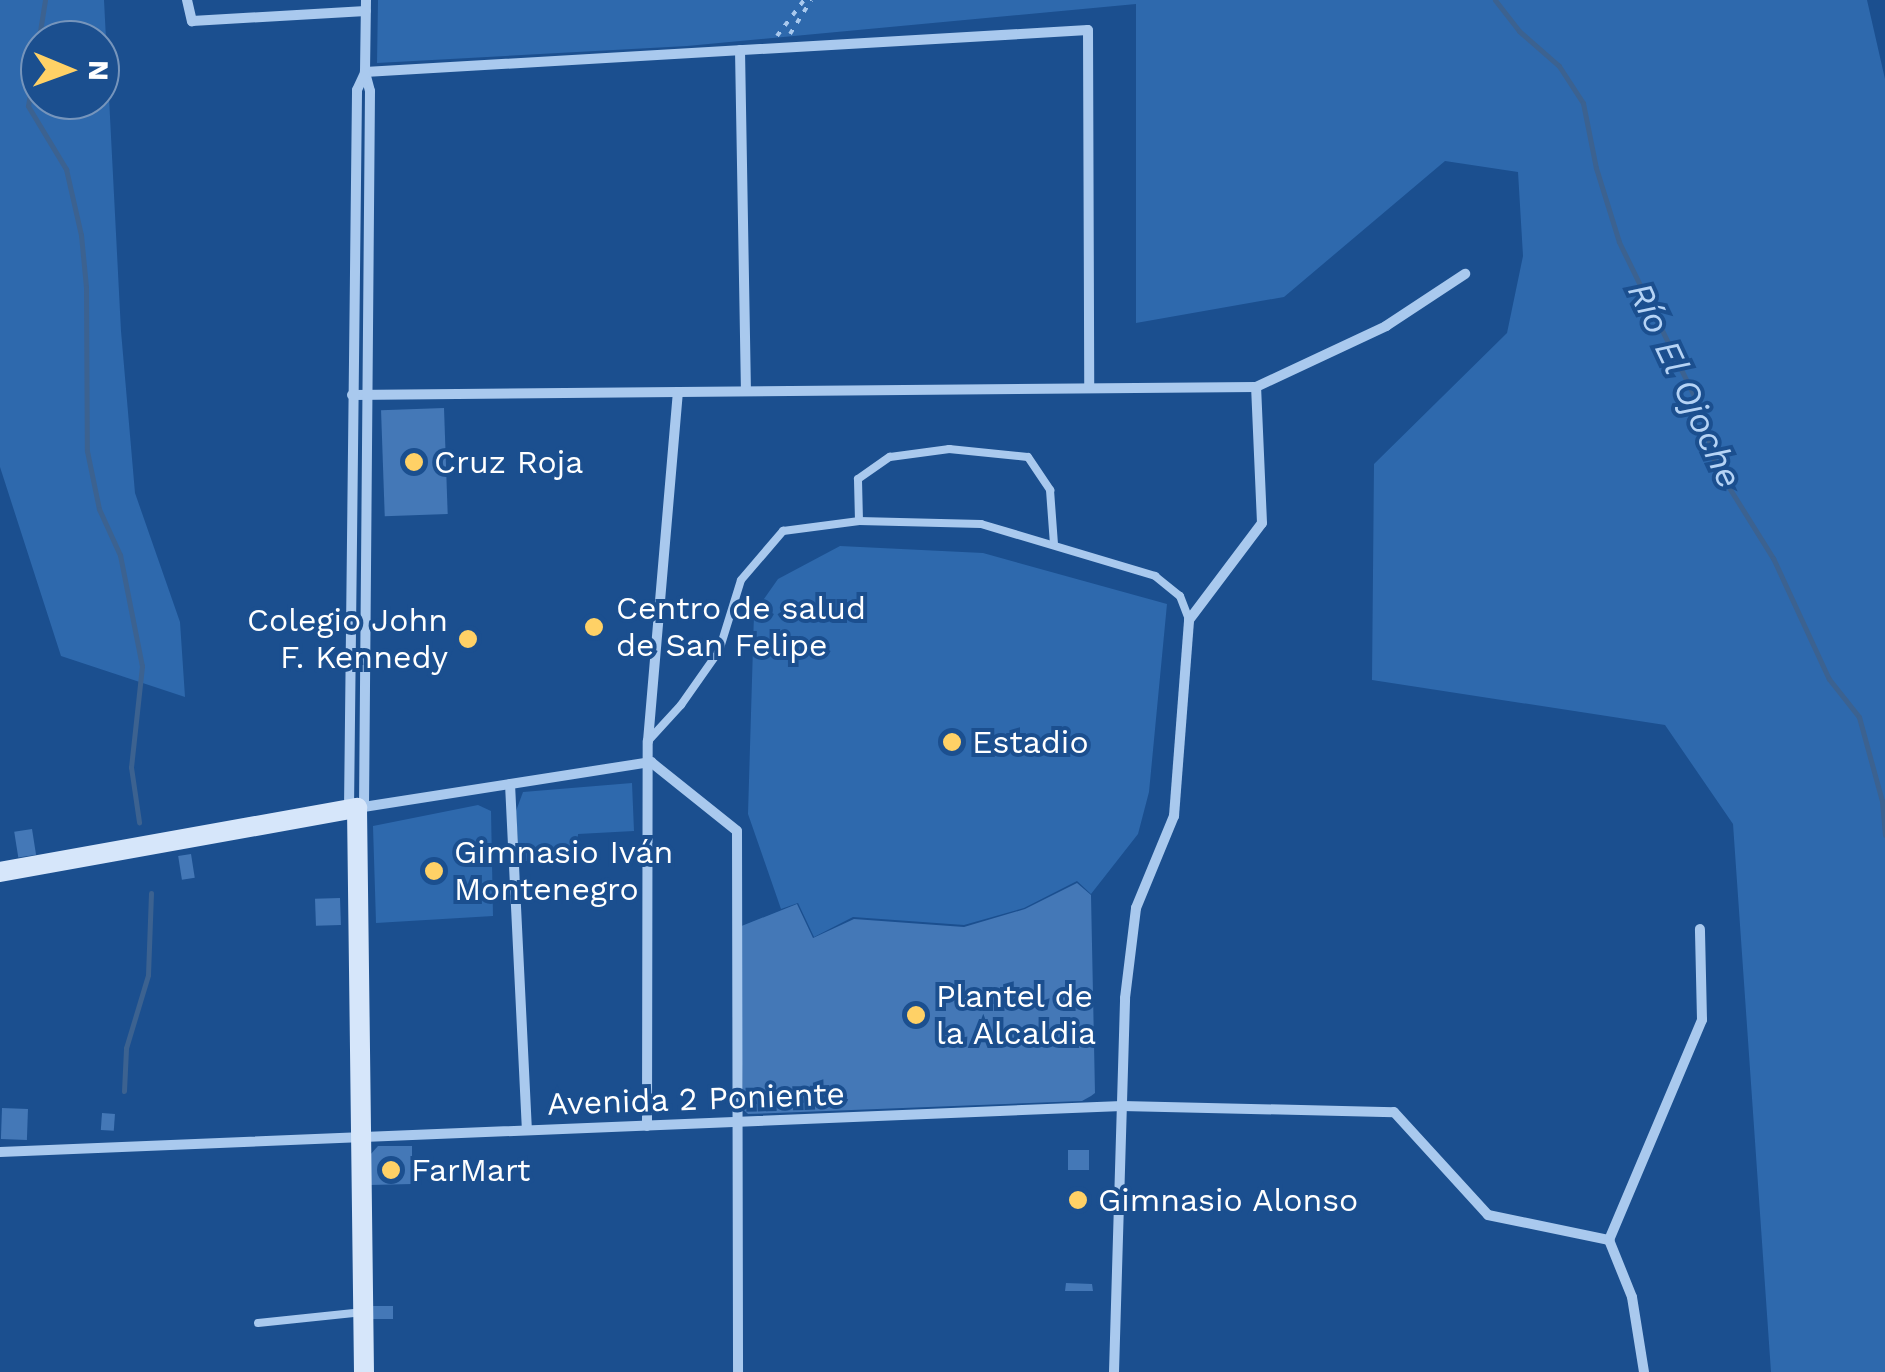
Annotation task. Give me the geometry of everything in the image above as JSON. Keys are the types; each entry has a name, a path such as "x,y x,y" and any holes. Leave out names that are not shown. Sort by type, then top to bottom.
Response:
{"street":[{"path":"186,0 192,21 366,6 365,72 370,90 367,394 357,808"},
{"path":"365,72 1088,30 1089,388"},
{"path":"740,50 746,391"},
{"path":"364,1372 352,395 357,90 365,72"},
{"path":"352,395 1256,386 1386,326 1465,274"},
{"path":"1114,1372 1125,998 1136,908 1174,816 1189,620 1262,524 1256,386"},
{"path":"647,1126 651,762 648,740 678,392"},
{"path":"0,872 357,808 651,762 738,831 738,1372"},
{"path":"510,784 528,1130"},
{"path":"1644,1372 1632,1297 1609,1240 1702,1020 1700,929"},
{"name":"Avenida 2 Poniente","path":"0,1152 1122,1106 1394,1112 1488,1215 1609,1240"}],"lane":[{"path":"859,521 858,479 890,457 950,450 1028,458 1050,490 1054,544"},
{"path":"648,740 681,705 718,651 741,580 783,531 859,521 980,524 1155,576 1180,596 1189,620"},
{"path":"258,1322 363,1312"}],"path":[{"path":"781,48 808,0"},
{"path":"767,48 808,0"}],"shaded area":[{"path":"0,0 104,0 105,20 20,20 20,120 110,120 121,331 135,493 180,622 185,697 61,656 0,467"},
{"path":"378,0 1867,0 1885,79 1885,1372 1771,1372 1733,824 1665,725 1372,680 1374,464 1507,333 1523,256 1518,172 1445,161 1284,297 1136,323 1136,4 687,46 377,63"},
{"name":"Estadio","path":"840,546 983,553 1167,604 1149,792 1138,834 1091,894 1077,881 1024,908 964,925 853,917 814,937 798,903 781,909 748,814 754,613 778,579"},
{"path":"632,783 634,831 578,834 577,859 519,861 516,811 523,792"},
{"name":"Gimnasio Iván Montenegro","path":"478,805 491,811 493,916 376,923 373,826"}],"building":[{"name":"Cruz Roja","path":"444,408 448,514 385,516 381,410"},
{"path":"32,829 36,855 18,857 14,832"},
{"path":"191,854 195,878 182,880 178,856"},
{"name":"Plantel de la Alcaldia","path":"1077,883 1091,895 1095,1093 1091,1096 1082,1101 748,1114 743,1109 739,927 797,904 813,938 854,919 964,927 1025,909"},
{"path":"340,898 341,925 316,926 315,899"},
{"path":"2,1108 28,1109 27,1140 1,1139"},
{"path":"102,1113 115,1114 114,1131 101,1130"},
{"name":"FarMart","path":"378,1146 412,1146 412,1184 370,1185 370,1155"},
{"path":"1068,1150 1089,1150 1089,1170 1068,1170"},
{"name":"Gimnasio Alonso","path":"1069,1190 1088,1190 1088,1209 1069,1209"},
{"path":"1066,1283 1092,1284 1093,1291 1065,1291"},
{"path":"372,1306 393,1306 393,1319 372,1319"}],"waterway":[{"path":"45,0 28,106 66,169 81,235 86,287 87,451 99,509 120,555 142,666 131,767 139,822"},
{"name":"Río El Ojoche","path":"1495,0 1519,31 1559,66 1583,103 1596,168 1619,242 1701,410 1715,465 1773,558 1829,679 1859,717 1882,801 1885,835"},
{"path":"124,1091 126,1048 148,975 151,893"}],"place":[{"name":"Cruz Roja","path":"414,462"},
{"name":"Centro de salud de San Felipe","path":"594,627"},
{"name":"Colegio John F. Kennedy","path":"468,639"},
{"name":"Estadio","path":"952,742"},
{"name":"Gimnasio Iván Montenegro","path":"434,871"},
{"name":"Plantel de la Alcaldia","path":"916,1015"},
{"name":"FarMart","path":"391,1170"},
{"name":"Gimnasio Alonso","path":"1078,1200"}]}
